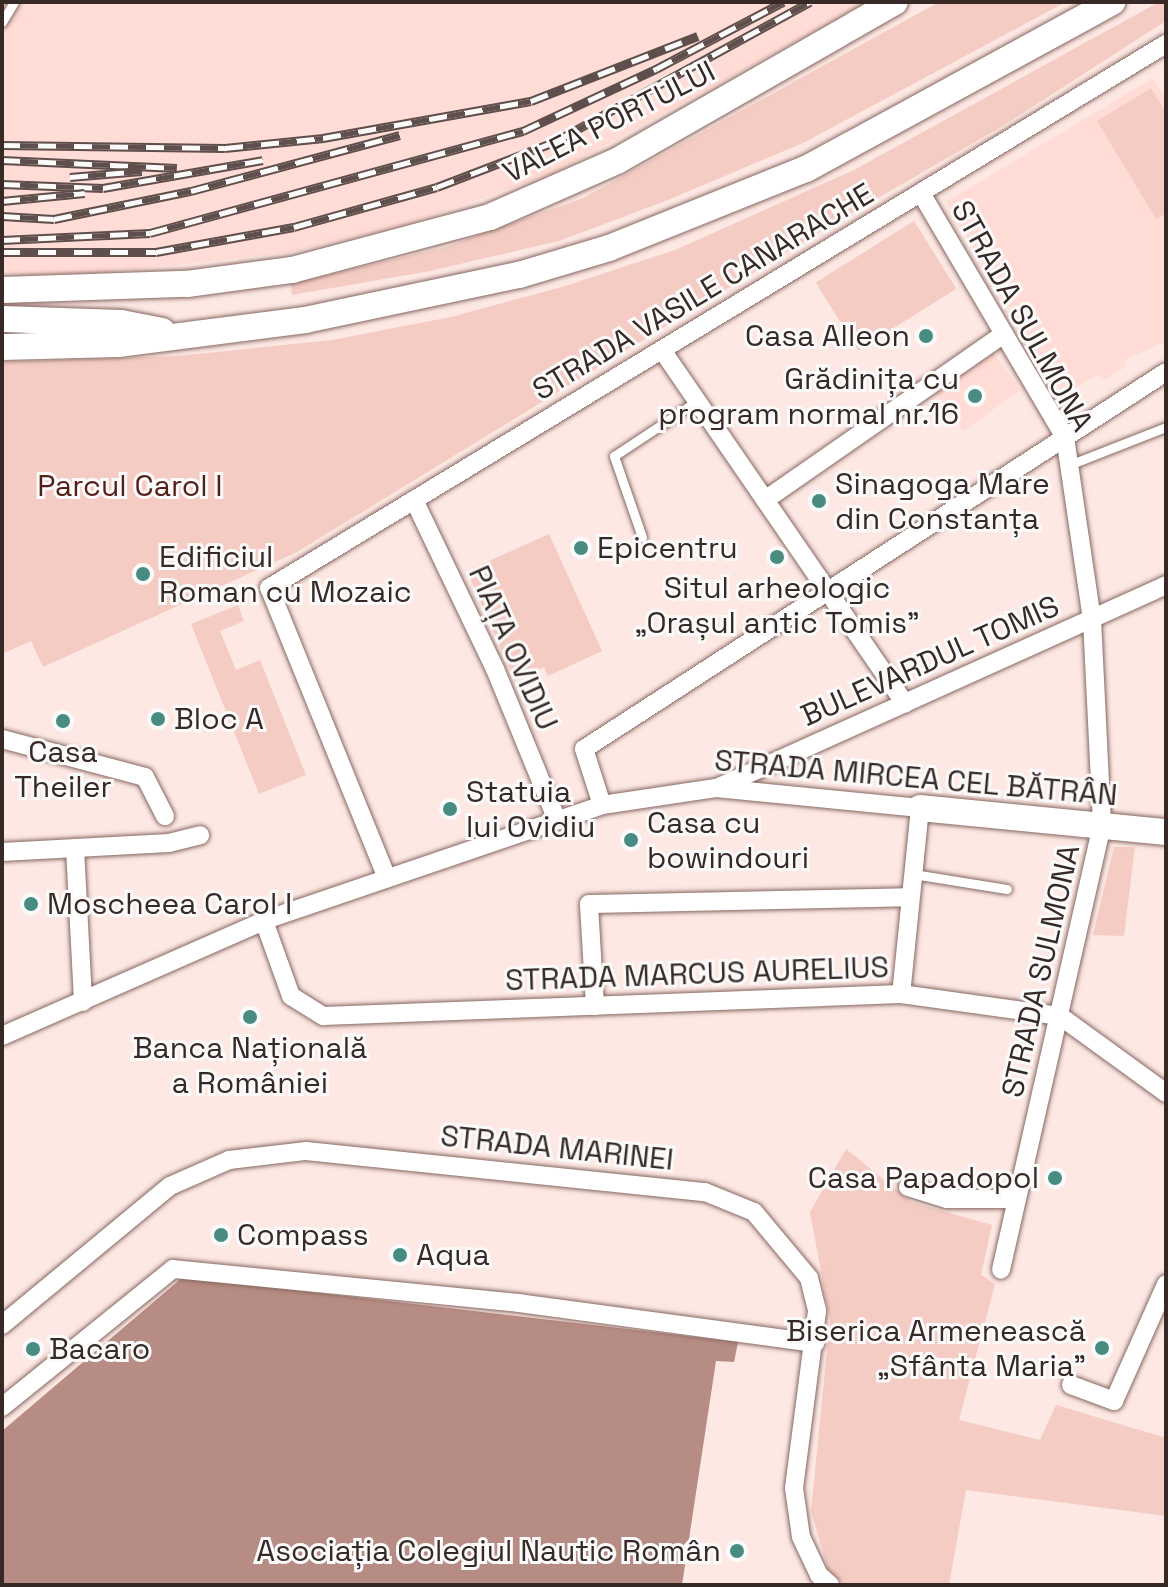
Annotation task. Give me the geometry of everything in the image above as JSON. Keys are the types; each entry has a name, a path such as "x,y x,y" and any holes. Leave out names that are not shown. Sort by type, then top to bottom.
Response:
{"street":[{"name":"VALEA PORTULUI","path":"2,290 160,286 292,270 490,217 617,161 895,2"},
{"path":"2,347 118,344 305,320 519,275 692,218 806,169 1112,2"},
{"name":"STRADA VASILE CANARACHE","path":"387,878 269,588 1166,44"},
{"name":"STRADA SULMONA","path":"921,193 1065,437 1092,619 1102,825 1001,1270"},
{"path":"2,319 121,323 185,336"},
{"path":"765,500 1004,334"},
{"path":"662,350 905,703"},
{"path":"602,805 584,749 1166,372"},
{"name":"PIAȚA OVIDIU","path":"414,500 495,669 557,820"},
{"name":"BULEVARDUL TOMIS","path":"716,788 1166,585"},
{"path":"2,739 145,777 165,816"},
{"name":"STRADA MIRCEA CEL BĂTRÂN","path":"2,1036 267,919 602,805 716,788 1166,832"},
{"path":"901,994 920,808"},
{"path":"2,852 169,843 200,835"},
{"path":"75,848 83,1002"},
{"path":"595,1006 589,904 910,897"},
{"name":"STRADA MARCUS AURELIUS","path":"267,919 291,996 323,1016 901,994 1060,1016 1166,1093"},
{"name":"STRADA MARINEI","path":"2,1325 170,1186 229,1160 306,1151 705,1192 754,1212 788,1248 809,1278 817,1311 815,1343 794,1488 801,1537 819,1575 830,1585"},
{"path":"908,1187 947,1199 1017,1199"},
{"path":"2,1407 173,1269 519,1303 815,1343"},
{"path":"1071,1385 1114,1401 1166,1284"}],"lane":[{"path":"2,22 14,2"},
{"path":"642,537 614,456 697,401"},
{"path":"1069,465 1166,427"},
{"path":"913,874 1007,889"}],"shaded area":[{"path":"2,2 867,2 555,173 401,226 287,253 59,277 2,273"},
{"path":"1153,78 1166,99 1166,341 1125,360 1125,367 1105,380 1098,375 1063,395 946,202"},
{"name":"Grădinița cu program normal nr.16","path":"992,351 1020,390 964,431 935,392"},
{"path":"183,1277 738,1342 734,1362 716,1361 682,1585 2,1585 2,1431"}],"green space":[{"path":"939,2 1066,2 803,143 663,202 559,241 430,271 292,295 291,284 446,247 583,198"},
{"name":"Parcul Carol I","path":"1159,2 1166,2 1166,21 1006,124 826,228 297,552 43,667 31,641 2,654 2,362 178,356 332,340 451,317 562,287 675,250 854,170"},
{"path":"1151,88 1166,113 1166,213 1156,219 1097,121"},
{"path":"914,221 956,289 858,350 816,282"},
{"path":"549,534 602,651 548,676 544,667 515,680 467,571"},
{"path":"238,605 244,621 220,631 236,670 260,660 306,775 259,794 191,624"},
{"path":"1114,847 1135,847 1124,936 1093,935"},
{"path":"846,1149 911,1202 992,1225 981,1275 995,1284 959,1420 1040,1440 1056,1405 1166,1438 1166,1516 966,1490 949,1585 845,1585 828,1569 811,1511 830,1320 810,1212"}],"railway":[{"path":"2,240 150,233 523,131 656,69 783,2"},
{"path":"2,252 156,252 294,227 437,187 554,142 810,2"},
{"path":"2,145 225,148 323,138 531,101 698,36"},
{"path":"2,216 54,219 191,191 400,135"},
{"path":"2,160 177,168"},
{"path":"2,184 103,188 263,160"},
{"path":"70,177 142,171"},
{"path":"2,201 85,193"}],"place":[{"name":"Casa Alleon","path":"926,336"},
{"name":"Grădinița cu program normal nr.16","path":"975,396"},
{"name":"Sinagoga Mare din Constanța","path":"819,501"},
{"name":"Epicentru","path":"581,548"},
{"name":"Situl arheologic „Orașul antic Tomis”","path":"777,557"},
{"name":"Edificiul Roman cu Mozaic","path":"143,574"},
{"name":"Bloc A","path":"158,719"},
{"name":"Casa Theiler","path":"63,721"},
{"name":"Statuia lui Ovidiu","path":"450,809"},
{"name":"Casa cu bowindouri","path":"631,840"},
{"name":"Moscheea Carol I","path":"31,904"},
{"name":"Banca Națională a României","path":"250,1017"},
{"name":"Casa Papadopol","path":"1055,1178"},
{"name":"Compass","path":"221,1235"},
{"name":"Aqua","path":"400,1255"},
{"name":"Biserica Armenească „Sfânta Maria”","path":"1102,1348"},
{"name":"Bacaro","path":"33,1349"},
{"name":"Asociația Colegiul Nautic Român","path":"737,1551"}]}
